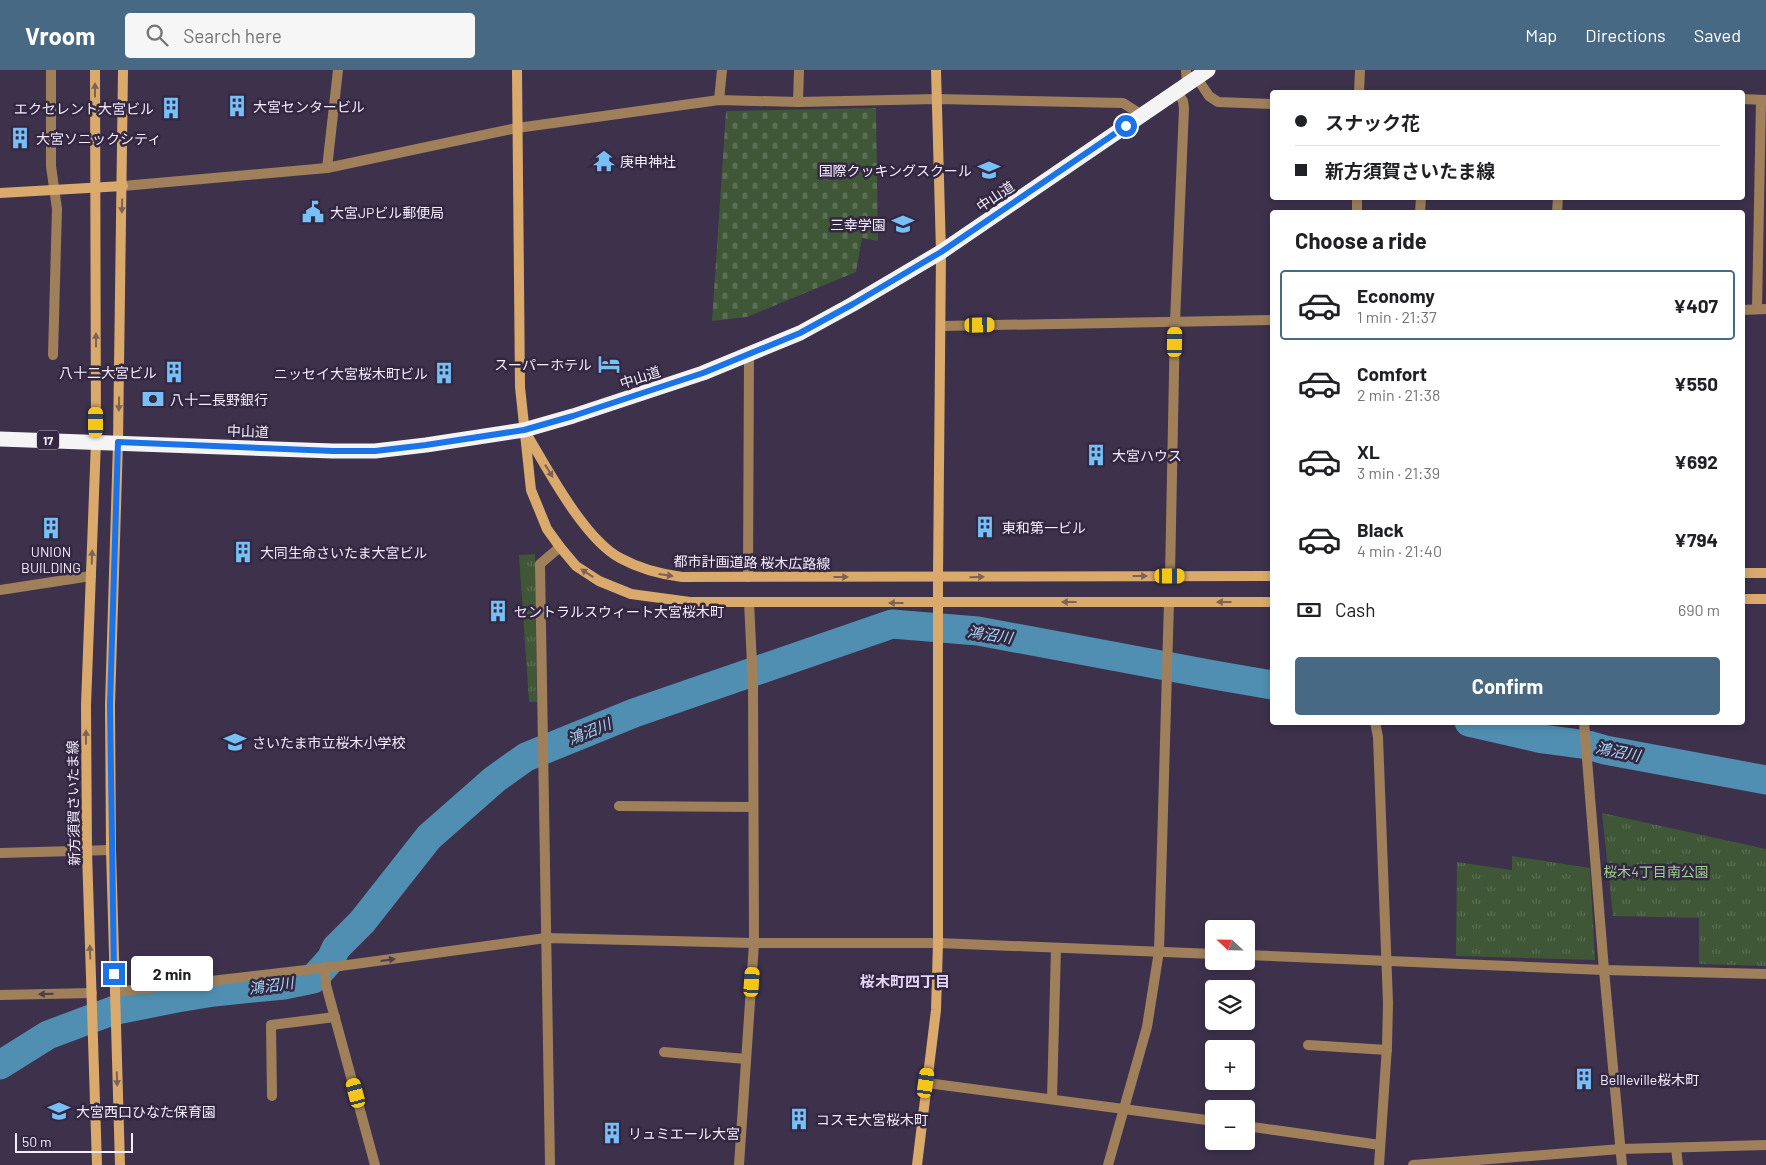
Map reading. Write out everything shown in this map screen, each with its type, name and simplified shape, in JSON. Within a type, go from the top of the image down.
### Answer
[{"type":"highway","name":"中山道","points":[[0,439],[375,451],[524,430],[573,416],[703,373],[800,333],[941,252],[1142,115],[1191,79]]},
{"type":"street","points":[[52,70],[51,166],[56,209],[53,355]]},
{"type":"street","name":"新方須賀さいたま線","points":[[95,70],[96,441],[86,705],[87,852],[98,1165]]},
{"type":"street","points":[[120,1165],[111,850],[111,640],[118,442],[123,186],[123,70]]},
{"type":"street","points":[[327,168],[338,70]]},
{"type":"street","points":[[517,70],[518,332],[520,387],[531,490],[547,529],[576,566],[599,581],[631,594],[690,602],[1270,602]]},
{"type":"street","points":[[720,100],[722,70]]},
{"type":"street","points":[[798,102],[799,70]]},
{"type":"street","points":[[917,1165],[936,1010],[938,943],[938,577],[942,326],[936,70]]},
{"type":"street","points":[[1359,90],[1360,70]]},
{"type":"street","points":[[1170,576],[1175,322],[1183,101],[1191,79],[1218,102],[1270,104]]},
{"type":"street","points":[[0,193],[123,186],[327,168],[517,128],[720,100],[798,102],[937,98],[1123,103],[1142,115]]},
{"type":"street","points":[[1745,99],[1764,100],[1761,309],[1745,310]]},
{"type":"street","points":[[942,326],[1270,320]]},
{"type":"street","points":[[748,577],[749,354]]},
{"type":"street","name":"都市計画道路 桜木広路線","points":[[524,430],[586,528],[601,545],[618,558],[653,573],[682,577],[1270,576]]},
{"type":"street","points":[[550,1165],[540,564],[560,547]]},
{"type":"street","points":[[1745,573],[1766,573]]},
{"type":"street","points":[[0,590],[91,576]]},
{"type":"street","points":[[1745,599],[1766,599]]},
{"type":"street","points":[[739,1165],[754,943],[752,663],[749,602]]},
{"type":"street","points":[[1108,1165],[1147,1027],[1159,951],[1169,602]]},
{"type":"street","points":[[1376,725],[1378,737],[1388,1003],[1387,1050],[1379,1165]]},
{"type":"street","points":[[1585,726],[1587,771],[1622,1165]]},
{"type":"street","points":[[619,806],[753,808]]},
{"type":"street","points":[[0,853],[111,850]]},
{"type":"street","points":[[115,995],[546,938],[754,943],[938,943],[1205,954]]},
{"type":"street","points":[[1052,1099],[1056,948]]},
{"type":"street","points":[[1255,955],[1604,970],[1766,974]]},
{"type":"street","points":[[324,968],[334,1017],[376,1165]]},
{"type":"street","points":[[0,995],[92,997]]},
{"type":"street","points":[[272,1096],[271,1024],[334,1017]]},
{"type":"street","points":[[1308,1045],[1387,1050]]},
{"type":"street","points":[[664,1052],[746,1059]]},
{"type":"street","points":[[926,1083],[1205,1120]]},
{"type":"street","points":[[1255,1127],[1380,1145]]},
{"type":"street","points":[[1412,1165],[1621,1149],[1766,1146]]},
{"type":"street","points":[[1676,1148],[1678,1165]]},
{"type":"green space","points":[[876,108],[878,241],[862,238],[856,272],[747,317],[712,321],[726,111]]},
{"type":"green space","points":[[535,554],[537,702],[529,702],[519,555]]},
{"type":"green space","name":"桜木4丁目南公園","points":[[1602,813],[1766,849],[1766,966],[1699,964],[1699,918],[1613,916]]},
{"type":"green space","name":"桜木4丁目南公園","points":[[1512,856],[1590,868],[1595,960],[1456,956],[1457,862],[1512,870]]},
{"type":"waterway","name":"鴻沼川","points":[[0,1065],[48,1035],[112,1011],[214,992],[284,985],[313,979],[331,959],[336,948],[362,922],[429,837],[495,779],[526,757],[634,713],[892,624],[978,631],[1270,685]]},
{"type":"waterway","name":"鴻沼川","points":[[1482,725],[1543,739],[1588,745],[1605,750],[1766,780]]},
{"type":"place","name":"大宮センタービル","points":[[237,106]]},
{"type":"place","name":"エクセレント大宮ビル","points":[[171,108]]},
{"type":"place","name":"大宮ソニックシティ","points":[[20,138]]},
{"type":"place","name":"庚申神社","points":[[604,161]]},
{"type":"place","name":"国際クッキングスクール","points":[[989,170]]},
{"type":"place","name":"大宮JPビル郵便局","points":[[313,212]]},
{"type":"place","name":"三幸学園","points":[[903,224]]},
{"type":"place","name":"スーパーホテル","points":[[609,364]]},
{"type":"place","name":"八十二大宮ビル","points":[[174,372]]},
{"type":"place","name":"ニッセイ大宮桜木町ビル","points":[[444,373]]},
{"type":"place","name":"八十二長野銀行","points":[[153,399]]},
{"type":"place","name":"大宮ハウス","points":[[1096,455]]},
{"type":"place","name":"東和第一ビル","points":[[985,527]]},
{"type":"place","name":"UNION BUILDING","points":[[51,528]]},
{"type":"place","name":"大同生命さいたま大宮ビル","points":[[243,552]]},
{"type":"place","name":"セントラルスウィート大宮桜木町","points":[[498,611]]},
{"type":"place","name":"さいたま市立桜木小学校","points":[[235,742]]},
{"type":"place","name":"Bellleville桜木町","points":[[1584,1079]]},
{"type":"place","name":"大宮西口ひなた保育園","points":[[59,1111]]},
{"type":"place","name":"コスモ大宮桜木町","points":[[799,1119]]},
{"type":"place","name":"リュミエール大宮","points":[[612,1133]]},
{"type":"district","name":"桜木町四丁目","points":[[905,981]]},
{"type":"route","points":[[114,974],[110,705],[118,442],[375,451],[472,439],[524,430],[573,416],[703,373],[800,333],[941,252],[1126,126]]}]
